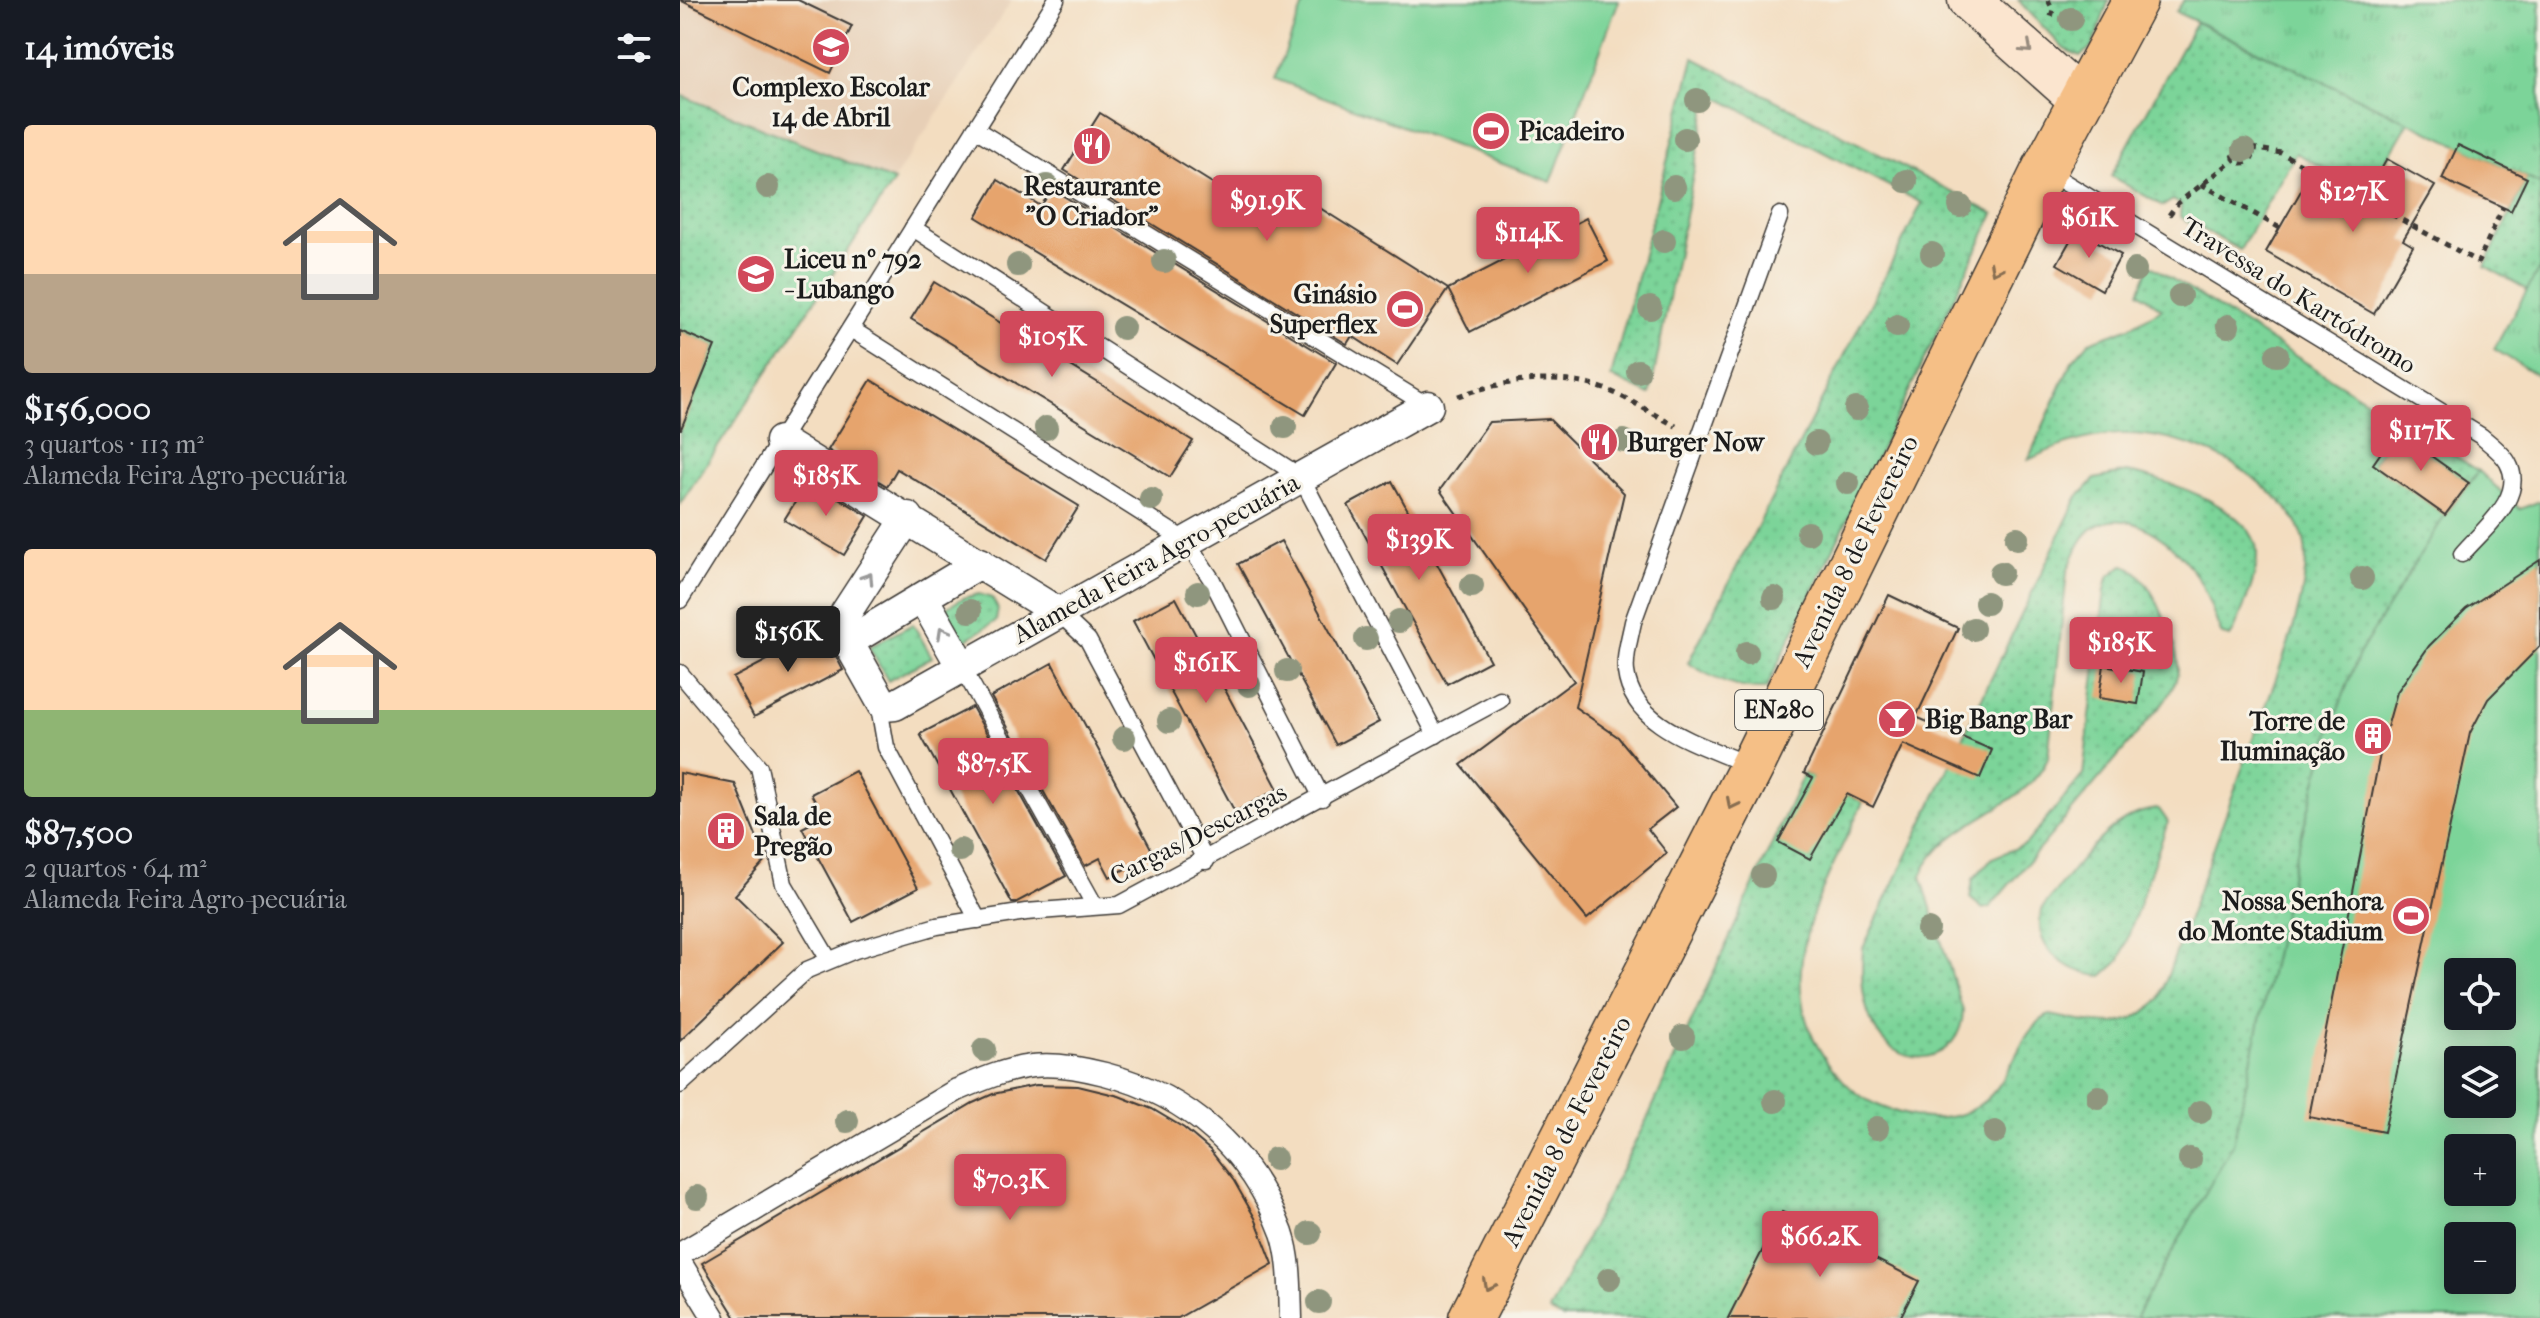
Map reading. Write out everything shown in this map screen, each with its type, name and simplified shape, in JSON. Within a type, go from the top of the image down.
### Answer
[{"type":"main road","points":[[1969,0],[2081,100]]},
{"type":"main road","name":"Avenida 8 de Fevereiro","points":[[1471,1318],[1752,766],[2044,170],[2135,0]]},
{"type":"street","name":"Alameda Feira Agro-pecuária","points":[[881,703],[895,705],[1428,406]]},
{"type":"street","points":[[780,441],[908,517],[1059,613]]},
{"type":"street","points":[[881,703],[848,642],[845,614],[908,517]]},
{"type":"street","points":[[848,642],[980,563]]},
{"type":"street","points":[[923,598],[962,667]]},
{"type":"street","points":[[680,1254],[957,1090],[992,1075],[1034,1065],[1080,1068],[1130,1081],[1186,1106],[1229,1142],[1260,1183],[1283,1236],[1291,1318]]},
{"type":"street","points":[[680,1262],[714,1318]]},
{"type":"lane","points":[[680,600],[1056,0]]},
{"type":"lane","points":[[975,129],[1428,406]]},
{"type":"lane","name":"Travessa do Kartódromo","points":[[2044,170],[2481,436],[2508,462],[2515,482],[2511,497],[2462,554]]},
{"type":"lane","points":[[1752,766],[1661,725],[1637,706],[1625,671],[1633,622],[1780,215]]},
{"type":"lane","points":[[913,228],[1301,477],[1436,735]]},
{"type":"lane","name":"Cargas/Descargas","points":[[851,329],[1186,541],[1212,580],[1322,798]]},
{"type":"lane","points":[[1059,613],[1088,640],[1206,861]]},
{"type":"lane","name":"Cargas/Descargas","points":[[962,667],[1095,906]]},
{"type":"lane","points":[[680,673],[759,767],[784,884],[829,960]]},
{"type":"lane","name":"Cargas/Descargas","points":[[680,1085],[807,970],[829,960],[937,926],[1119,905],[1206,861],[1500,700]]},
{"type":"lane","points":[[881,703],[886,747],[978,920]]},
{"type":"path","points":[[2235,159],[2233,150],[2237,144],[2247,143],[2252,148],[2281,153],[2478,262],[2503,207]]},
{"type":"path","points":[[2235,159],[2247,162],[2252,157],[2252,148]]},
{"type":"path","points":[[2154,235],[2178,203],[2235,159]]},
{"type":"path","points":[[2201,184],[2280,228]]},
{"type":"path","points":[[1428,406],[1486,386],[1551,380],[1608,390],[1698,438]]},
{"type":"shaded area","points":[[680,0],[1012,0],[680,504]]},
{"type":"green space","name":"Picadeiro","points":[[1305,0],[1619,0],[1551,182],[1275,79]]},
{"type":"green space","points":[[2018,0],[2109,0],[2092,47],[2080,56],[2064,49]]},
{"type":"green space","points":[[2184,0],[2540,0],[2540,184],[2176,12]]},
{"type":"green space","points":[[2196,22],[2409,122],[2368,192],[2296,153],[2240,250],[2180,217],[2181,205],[2173,200],[2163,206],[2111,176]]},
{"type":"green space","points":[[1694,58],[1994,214],[1766,689],[1744,688],[1725,682],[1688,663],[1922,203],[1709,93],[1650,395],[1611,377]]},
{"type":"green space","name":"Liceu nº 792 - Lubango","points":[[680,95],[894,181],[680,504],[680,420],[684,421],[715,346],[680,331]]},
{"type":"green space","points":[[2527,178],[2540,184],[2540,267],[2528,290],[2485,266]]},
{"type":"green space","points":[[2150,265],[2479,471],[2469,483],[2396,431],[2373,463],[2445,515],[2341,1318],[1563,1318],[1549,1311],[1649,1115],[1804,773],[1863,802],[1818,899],[1807,932],[1801,965],[1802,998],[1810,1031],[1833,1070],[1862,1096],[1875,1104],[1909,1115],[1946,1118],[1957,1115],[1984,1101],[1996,1089],[2027,1036],[2049,1015],[2107,1024],[2133,1018],[2159,1000],[2277,677],[2296,617],[2306,562],[2304,540],[2291,514],[2254,478],[2214,454],[2165,438],[2120,434],[2075,441],[2028,460],[2072,361],[2089,342],[2128,328],[2162,309],[2139,292]]},
{"type":"green space","points":[[2540,267],[2540,377],[2494,349]]},
{"type":"green space","name":"Nossa Senhora do Monte Stadium","points":[[2479,471],[2520,509],[2540,501],[2540,1318],[2135,1318],[2233,1144],[2295,859],[2330,731],[2359,654],[2445,515]]},
{"type":"green space","points":[[2126,472],[2183,488],[2205,498],[2242,523],[2253,538],[2257,554],[2255,574],[2245,603],[2230,637],[2222,635],[2198,578],[2168,543],[2126,521],[2111,521],[2096,526],[2086,535],[2067,572],[2048,758],[2037,776],[2022,791],[1948,841],[1932,856],[1921,876],[1963,1011],[1960,1029],[1942,1051],[1915,1057],[1901,1053],[1888,1045],[1877,1032],[1868,1012],[1862,981],[1863,948],[2077,498],[2095,479]]},
{"type":"green space","points":[[2123,565],[2142,578],[2160,607],[2178,665],[2174,684],[2165,701],[1990,907],[1983,909],[1970,898],[1973,879],[1992,858],[2026,844],[2083,775],[2105,590],[2108,577]]},
{"type":"green space","points":[[979,594],[992,598],[998,609],[996,621],[964,641],[946,608],[963,598]]},
{"type":"green space","points":[[913,624],[932,657],[888,681],[869,647]]},
{"type":"green space","points":[[2159,809],[2168,822],[2120,960],[2102,976],[2076,970],[2046,946],[2040,921],[2043,907],[2108,832],[2141,812]]},
{"type":"building","points":[[680,0],[798,0],[852,26],[830,73]]},
{"type":"building","points":[[1100,113],[1273,221],[1293,191],[1448,289],[1397,365],[1352,336],[1347,344],[1064,170]]},
{"type":"building","points":[[2458,145],[2527,178],[2511,211],[2442,179]]},
{"type":"building","points":[[2387,159],[2435,186],[2403,240],[2413,246],[2374,314],[2266,252],[2310,175],[2361,204]]},
{"type":"building","points":[[998,180],[1041,206],[1052,189],[1336,363],[1305,415],[976,217]]},
{"type":"building","points":[[1586,218],[1608,261],[1470,332],[1448,289]]},
{"type":"building","points":[[2076,230],[2121,255],[2102,290],[2057,264]]},
{"type":"building","points":[[934,282],[1193,441],[1170,477],[911,319]]},
{"type":"building","points":[[680,331],[715,346],[681,429],[680,429]]},
{"type":"building","points":[[871,380],[1079,506],[1046,559],[897,469],[887,486],[828,450]]},
{"type":"building","points":[[1549,419],[1624,493],[1575,707],[1618,737],[1676,807],[1648,829],[1667,853],[1587,919],[1461,765],[1574,681],[1440,490],[1489,422]]},
{"type":"building","points":[[2396,431],[2469,483],[2445,515],[2373,464]]},
{"type":"building","points":[[809,480],[868,516],[844,555],[784,520]]},
{"type":"building","points":[[1392,481],[1490,661],[1447,684],[1348,505]]},
{"type":"building","points":[[1281,541],[1379,722],[1336,745],[1238,564]]},
{"type":"building","points":[[2540,560],[2540,646],[2488,699],[2470,733],[2384,1132],[2309,1117],[2381,749],[2397,692],[2429,646],[2466,609]]},
{"type":"building","points":[[1889,595],[1958,628],[1916,717],[1992,750],[1980,778],[1903,744],[1873,807],[1847,794],[1810,859],[1778,842],[1813,778],[1804,773]]},
{"type":"building","points":[[1176,598],[1278,789],[1235,812],[1133,621]]},
{"type":"building","points":[[823,631],[843,670],[754,717],[733,678]]},
{"type":"building","points":[[1052,663],[1154,854],[1110,877],[1100,858],[1085,866],[991,697]]},
{"type":"building","points":[[2104,665],[2143,672],[2138,704],[2099,698]]},
{"type":"building","points":[[972,707],[1066,876],[1015,903],[1012,903],[920,734]]},
{"type":"building","points":[[855,771],[918,888],[853,922],[802,828],[824,817],[811,794]]},
{"type":"building","points":[[680,773],[735,784],[766,860],[735,895],[783,942],[680,1041]]},
{"type":"building","points":[[1036,1085],[1078,1086],[1119,1096],[1152,1109],[1184,1128],[1210,1150],[1234,1181],[1255,1218],[1273,1264],[1178,1318],[736,1318],[702,1263],[973,1103],[993,1094]]},
{"type":"building","points":[[1782,1212],[1919,1281],[1900,1318],[1728,1318]]},
{"type":"place","name":"Complexo Escolar 14 de Abril","points":[[831,47]]},
{"type":"place","name":"Picadeiro","points":[[1491,131]]},
{"type":"place","name":"Restaurante \"O Criador\"","points":[[1092,146]]},
{"type":"place","name":"Liceu nº 792 - Lubango","points":[[756,274]]},
{"type":"place","name":"Ginásio Superflex","points":[[1405,309]]},
{"type":"place","name":"Burger Now","points":[[1599,442]]},
{"type":"place","name":"Big Bang Bar","points":[[1897,719]]},
{"type":"place","name":"Torre de Iluminação","points":[[2373,736]]},
{"type":"place","name":"Sala de Pregão","points":[[726,831]]},
{"type":"place","name":"Nossa Senhora do Monte Stadium","points":[[2411,916]]}]
